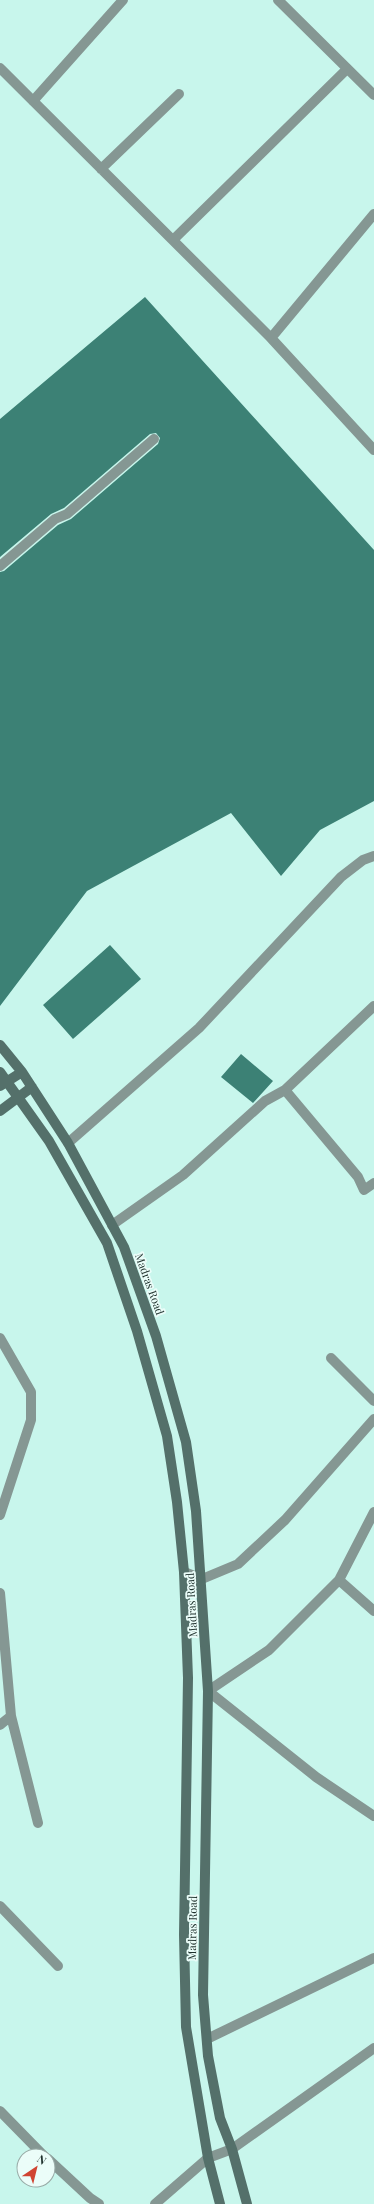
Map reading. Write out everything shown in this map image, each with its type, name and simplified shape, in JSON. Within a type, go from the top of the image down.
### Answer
[{"type":"main road","name":"Madras Road","points":[[0,1045],[22,1072],[68,1142],[124,1247],[156,1336],[186,1442],[196,1511],[202,1579],[208,1691],[203,1995],[207,2039],[220,2118],[232,2149],[247,2204]]},
{"type":"main road","points":[[0,1072],[4,1084],[19,1097],[50,1141],[107,1243],[137,1331],[167,1436],[177,1502],[184,1572],[188,1678],[184,1935],[186,2027],[208,2158],[220,2204]]},
{"type":"main road","points":[[4,1084],[22,1072]]},
{"type":"main road","points":[[0,1111],[32,1087]]},
{"type":"street","points":[[33,101],[124,0]]},
{"type":"street","points":[[278,0],[346,69],[374,95]]},
{"type":"street","points":[[0,68],[271,338],[374,450]]},
{"type":"street","points":[[173,240],[346,69]]},
{"type":"street","points":[[101,169],[179,94]]},
{"type":"street","points":[[271,338],[374,214]]},
{"type":"street","points":[[0,566],[55,519],[67,514],[154,439]]},
{"type":"street","points":[[68,1142],[198,1028],[341,877],[363,860],[374,856]]},
{"type":"street","points":[[112,1225],[183,1175],[265,1101],[285,1090],[374,1006]]},
{"type":"street","points":[[285,1090],[358,1177],[364,1190],[374,1183]]},
{"type":"street","points":[[0,1338],[31,1392],[31,1420],[0,1515]]},
{"type":"street","points":[[331,1358],[374,1401]]},
{"type":"street","points":[[184,1572],[202,1579],[238,1564],[284,1520],[372,1424]]},
{"type":"street","points":[[374,1512],[339,1580],[269,1650],[208,1691],[316,1777],[374,1816]]},
{"type":"street","points":[[339,1580],[374,1611]]},
{"type":"street","points":[[0,1593],[11,1716],[38,1823]]},
{"type":"street","points":[[0,1724],[11,1716]]},
{"type":"street","points":[[0,1906],[58,1966]]},
{"type":"street","points":[[207,2039],[374,1958]]},
{"type":"street","points":[[155,2204],[208,2158],[232,2149],[374,2048]]},
{"type":"street","points":[[0,2111],[36,2148]]},
{"type":"street","points":[[56,2166],[90,2198],[99,2204]]},
{"type":"building","points":[[145,297],[374,550],[374,801],[320,830],[281,876],[231,813],[87,891],[0,1006],[0,572],[4,571],[58,525],[71,519],[158,444],[160,438],[156,433],[150,434],[64,508],[51,514],[0,557],[0,419]]},
{"type":"building","points":[[110,945],[141,979],[73,1039],[43,1005]]},
{"type":"building","points":[[241,1054],[273,1081],[253,1103],[221,1077]]}]
